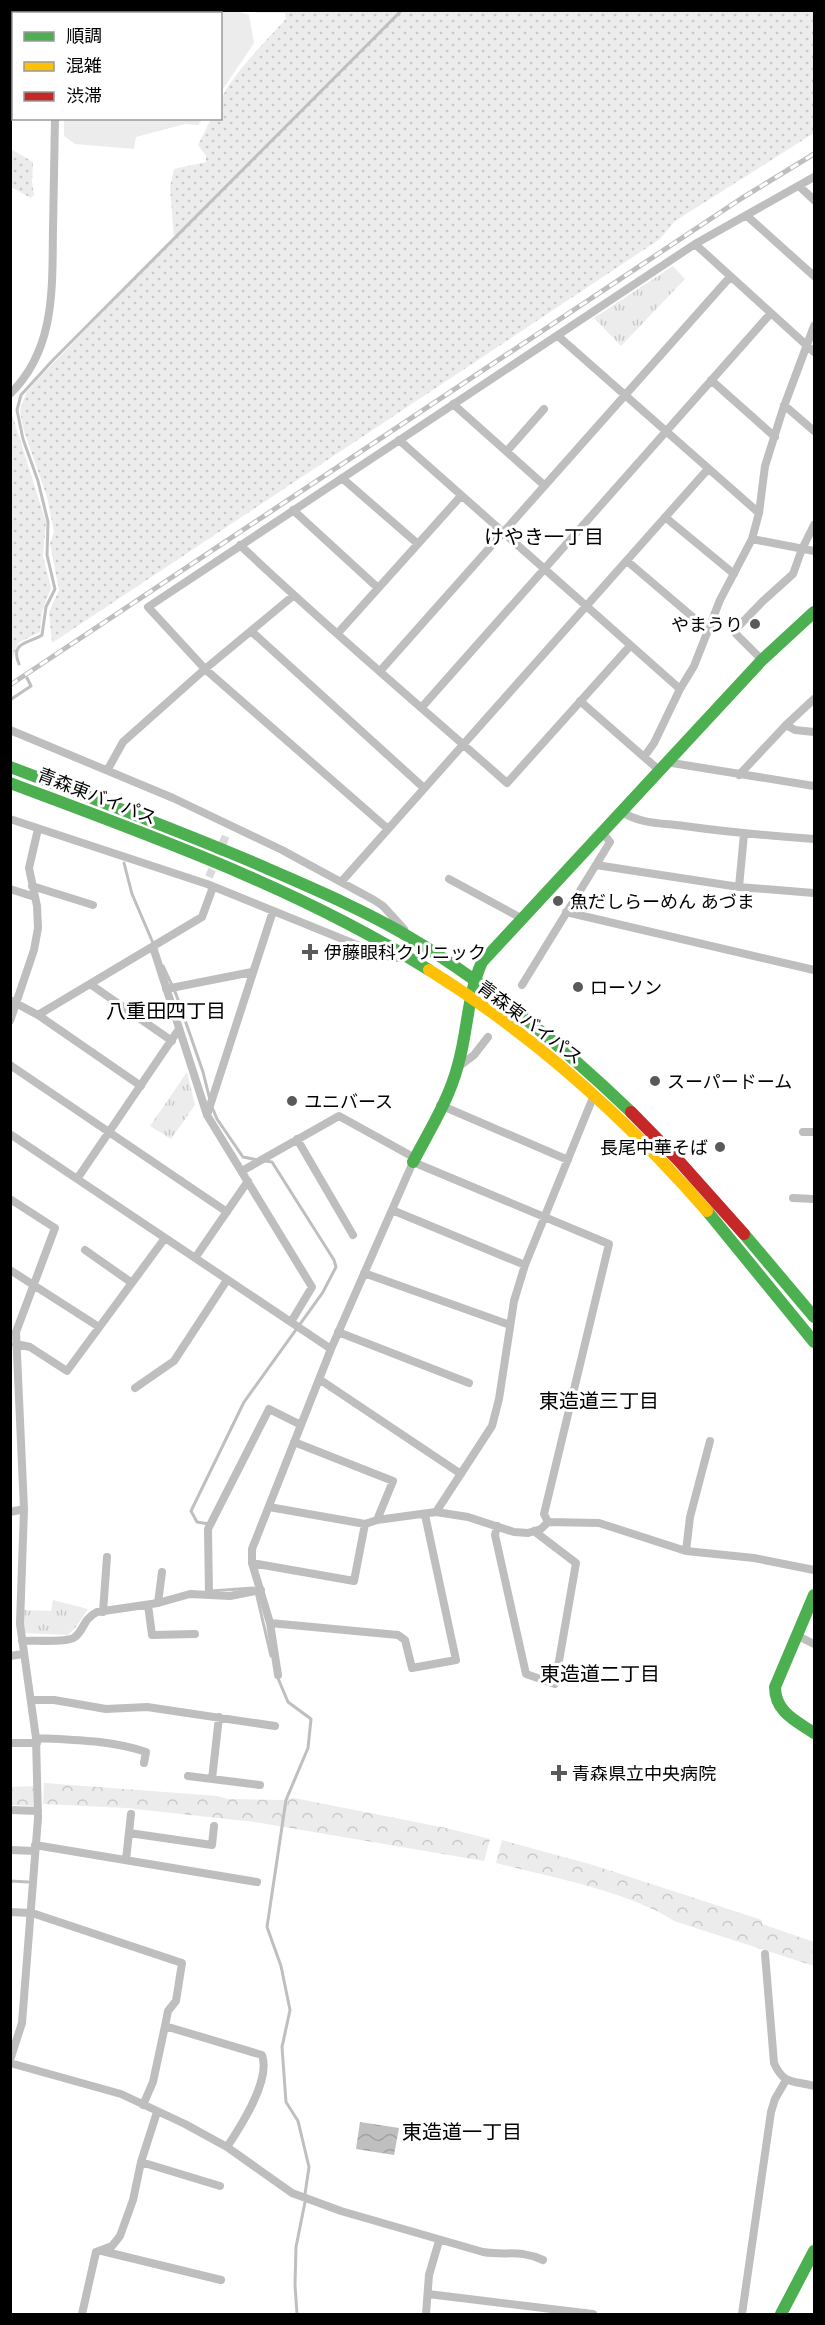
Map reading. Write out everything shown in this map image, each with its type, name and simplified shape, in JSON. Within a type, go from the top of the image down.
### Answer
[{"type":"main road","points":[[414,1160],[458,1067],[473,977],[482,962],[762,660],[814,612]]},
{"type":"main road","name":"青森東バイパス","points":[[10,767],[226,850],[323,892],[412,939],[473,977],[542,1029],[646,1124],[697,1178],[814,1317]]},
{"type":"main road","name":"青森東バイパス","points":[[10,783],[220,864],[317,908],[410,958],[469,997],[564,1068],[638,1136],[694,1196],[814,1342]]},
{"type":"main road","points":[[814,1595],[775,1687],[774,1695],[782,1711],[814,1733]]},
{"type":"main road","points":[[781,2314],[814,2251]]},
{"type":"street","points":[[10,394],[26,376],[36,359],[51,312],[55,120]]},
{"type":"street","points":[[388,830],[206,669],[148,607],[695,244],[814,177]]},
{"type":"street","points":[[799,186],[814,200]]},
{"type":"street","points":[[747,216],[814,276]]},
{"type":"street","points":[[695,244],[814,352]]},
{"type":"street","points":[[381,670],[730,277]]},
{"type":"street","points":[[422,707],[771,313]]},
{"type":"street","points":[[644,757],[654,743],[680,689],[694,666],[720,600],[752,539],[759,513],[765,466],[784,405],[814,326]]},
{"type":"street","points":[[558,336],[759,513]]},
{"type":"street","points":[[711,380],[775,437]]},
{"type":"street","points":[[453,404],[544,485]]},
{"type":"street","points":[[784,405],[814,431]]},
{"type":"street","points":[[507,451],[544,409]]},
{"type":"street","points":[[399,440],[680,689]]},
{"type":"street","points":[[342,881],[465,745],[708,468]]},
{"type":"street","points":[[342,478],[417,544]]},
{"type":"street","points":[[338,633],[460,496]]},
{"type":"street","points":[[293,510],[378,588]]},
{"type":"street","points":[[665,517],[734,574]]},
{"type":"street","points":[[762,660],[736,634],[735,630],[793,574],[814,525]]},
{"type":"street","points":[[752,539],[814,551]]},
{"type":"street","points":[[240,545],[293,596],[381,670],[507,783],[630,646]]},
{"type":"street","points":[[627,561],[708,630]]},
{"type":"street","points":[[108,769],[123,742],[293,596]]},
{"type":"street","points":[[251,631],[424,788]]},
{"type":"street","points":[[739,775],[814,699]]},
{"type":"street","points":[[580,701],[644,757],[663,766],[814,786]]},
{"type":"street","points":[[786,725],[795,730],[814,732]]},
{"type":"street","points":[[10,730],[108,769],[229,830],[282,849],[384,906],[412,939]]},
{"type":"street","points":[[621,811],[628,817],[645,820],[744,834],[814,840]]},
{"type":"street","points":[[10,819],[210,882],[273,911],[310,924],[377,953],[394,958],[410,958]]},
{"type":"street","points":[[10,1021],[13,1002],[34,950],[38,928],[29,868],[38,829]]},
{"type":"street","points":[[522,985],[610,842],[602,832]]},
{"type":"street","points":[[739,887],[744,834]]},
{"type":"street","points":[[596,865],[739,887],[814,893]]},
{"type":"street","points":[[449,879],[521,918]]},
{"type":"street","points":[[38,1015],[202,916],[210,882]]},
{"type":"street","points":[[32,886],[93,905]]},
{"type":"street","points":[[10,889],[35,897]]},
{"type":"street","points":[[207,1114],[273,911]]},
{"type":"street","points":[[566,912],[814,970]]},
{"type":"street","points":[[153,947],[207,1114],[312,1287],[291,1322]]},
{"type":"street","points":[[166,989],[252,972]]},
{"type":"street","points":[[90,984],[172,1041]]},
{"type":"street","points":[[13,1002],[38,1015],[141,1086]]},
{"type":"street","points":[[77,1179],[179,1029]]},
{"type":"street","points":[[458,1067],[474,1055],[488,1037]]},
{"type":"street","points":[[10,1065],[227,1212]]},
{"type":"street","points":[[436,1512],[492,1426],[499,1399],[513,1301],[525,1265],[594,1095]]},
{"type":"street","points":[[440,1106],[568,1160]]},
{"type":"street","points":[[242,1171],[339,1116],[414,1160],[609,1244],[544,1514],[548,1522]]},
{"type":"street","points":[[803,1132],[814,1132]]},
{"type":"street","points":[[10,1134],[331,1349]]},
{"type":"street","points":[[297,1138],[352,1235]]},
{"type":"street","points":[[278,1675],[270,1623],[252,1563],[252,1549],[338,1332],[414,1160]]},
{"type":"street","points":[[195,1258],[248,1181]]},
{"type":"street","points":[[793,1198],[814,1198]]},
{"type":"street","points":[[10,1199],[55,1228],[13,1328],[16,1344],[14,1391],[24,1509],[19,1583],[22,1641],[36,1741],[38,1811],[22,2023],[11,2058],[70,2081],[122,2094],[185,2124],[227,2147],[292,2193],[341,2211],[439,2241],[483,2252],[526,2253],[543,2260]]},
{"type":"street","points":[[392,1210],[525,1265]]},
{"type":"street","points":[[16,1344],[30,1347],[67,1371],[165,1238]]},
{"type":"street","points":[[85,1250],[132,1283]]},
{"type":"street","points":[[10,1270],[99,1327]]},
{"type":"street","points":[[364,1273],[510,1325]]},
{"type":"street","points":[[135,1388],[174,1360],[227,1280]]},
{"type":"street","points":[[338,1332],[469,1383]]},
{"type":"street","points":[[319,1379],[461,1474]]},
{"type":"street","points":[[209,1594],[208,1529],[269,1409],[301,1425]]},
{"type":"street","points":[[686,1551],[690,1517],[710,1441]]},
{"type":"street","points":[[294,1442],[393,1481],[377,1520]]},
{"type":"street","points":[[269,1507],[365,1524],[377,1520],[436,1512],[468,1517],[513,1532],[534,1531],[541,1529],[548,1522],[599,1523],[686,1551],[754,1558],[814,1570]]},
{"type":"street","points":[[10,1512],[24,1509]]},
{"type":"street","points":[[270,1623],[398,1635],[405,1640],[412,1668],[456,1660],[425,1515]]},
{"type":"street","points":[[252,1563],[354,1581],[365,1524]]},
{"type":"street","points":[[497,1526],[495,1534],[526,1674],[555,1684],[576,1563],[534,1531]]},
{"type":"street","points":[[103,1612],[107,1557]]},
{"type":"street","points":[[158,1603],[162,1572]]},
{"type":"street","points":[[22,1641],[67,1640],[75,1637],[88,1617],[103,1612],[158,1603],[190,1594],[230,1596],[261,1590]]},
{"type":"street","points":[[148,1605],[152,1635],[195,1634]]},
{"type":"street","points":[[798,1636],[814,1644]]},
{"type":"street","points":[[10,1656],[23,1654]]},
{"type":"street","points":[[32,1700],[54,1700],[106,1709],[147,1707],[275,1726]]},
{"type":"street","points":[[212,1779],[219,1717]]},
{"type":"street","points":[[10,1743],[97,1741],[129,1746],[146,1752],[144,1763]]},
{"type":"street","points":[[188,1776],[260,1785]]},
{"type":"street","points":[[10,1810],[38,1811]]},
{"type":"street","points":[[126,1860],[131,1814]]},
{"type":"street","points":[[129,1833],[212,1845],[214,1826]]},
{"type":"street","points":[[10,1850],[35,1848],[126,1860],[257,1882]]},
{"type":"street","points":[[10,1912],[32,1913],[182,1962],[176,2001],[168,2011],[153,2082],[144,2105]]},
{"type":"street","points":[[765,1954],[774,2063],[779,2075],[786,2080],[814,2086]]},
{"type":"street","points":[[165,2025],[262,2055],[265,2063],[251,2110],[227,2147]]},
{"type":"street","points":[[742,2314],[771,2112],[775,2099],[786,2080]]},
{"type":"street","points":[[82,2314],[96,2252],[112,2246],[120,2236],[133,2200],[141,2162],[157,2112]]},
{"type":"street","points":[[141,2162],[220,2186]]},
{"type":"street","points":[[426,2314],[429,2275],[439,2241]]},
{"type":"street","points":[[101,2251],[221,2280]]},
{"type":"street","points":[[428,2294],[593,2314]]},
{"type":"green space","points":[[238,11],[249,15],[254,43],[222,91],[222,12],[65,12]]},
{"type":"green space","points":[[254,11],[814,11],[814,133],[675,221],[660,239],[52,643],[49,612],[59,590],[50,544],[54,532],[47,497],[23,428],[20,410],[26,393],[37,380],[174,239],[170,187],[174,169],[206,162],[206,156],[198,145],[210,120],[222,120],[222,98],[226,90],[250,58],[286,19],[285,13],[257,13]]},
{"type":"green space","points":[[64,120],[202,120],[198,125],[185,124],[136,137],[134,149],[75,144],[64,136]]},
{"type":"green space","points":[[11,149],[33,162],[34,195],[31,198],[11,187]]},
{"type":"green space","points":[[673,266],[685,279],[621,346],[594,318]]},
{"type":"green space","points":[[10,408],[46,522],[43,556],[51,588],[42,612],[40,632],[18,643],[11,664]]},
{"type":"green space","points":[[187,1072],[195,1105],[171,1139],[150,1126]]},
{"type":"green space","points":[[53,1600],[88,1609],[68,1635],[24,1633],[24,1610],[51,1611]]},
{"type":"green space","points":[[44,1783],[218,1796],[227,1799],[282,1800],[294,1798],[490,1839],[484,1861],[255,1822],[126,1808],[43,1804]]},
{"type":"green space","points":[[34,1786],[33,1806],[11,1805],[10,1787]]},
{"type":"green space","points":[[502,1840],[593,1865],[762,1920],[762,1924],[814,1942],[814,1966],[674,1921],[655,1910],[611,1893],[496,1863]]},
{"type":"water","points":[[360,2122],[399,2128],[394,2155],[356,2149]]},
{"type":"waterway","points":[[19,664],[17,656],[19,647],[42,635],[46,607],[55,589],[47,555],[48,522],[38,481],[23,439],[17,410],[21,395],[53,360],[402,10]]},
{"type":"waterway","points":[[10,700],[31,686],[27,678]]},
{"type":"waterway","points":[[124,863],[132,894],[153,943]]},
{"type":"waterway","points":[[163,966],[176,994],[203,1072],[210,1100]]},
{"type":"waterway","points":[[212,1107],[217,1119],[243,1157],[258,1160]]},
{"type":"waterway","points":[[209,1524],[197,1522],[191,1511],[244,1402],[323,1292],[336,1267],[334,1260],[272,1162],[265,1161]]},
{"type":"waterway","points":[[211,1591],[253,1588]]},
{"type":"waterway","points":[[256,1592],[271,1656]]},
{"type":"waterway","points":[[277,1676],[288,1702],[311,1719],[308,1748],[286,1800],[267,1927],[281,1966],[290,2010],[282,2047],[286,2102],[298,2121],[309,2167],[305,2194]]},
{"type":"waterway","points":[[10,1881],[28,1882]]},
{"type":"waterway","points":[[297,2314],[296,2247],[305,2202]]},
{"type":"tunnel","points":[[209,877],[227,833]]},
{"type":"railway","points":[[10,685],[742,198],[814,154]]},
{"type":"traffic: fast","points":[[413,1162],[438,1115],[454,1078],[473,987],[482,962],[762,660],[814,612]]},
{"type":"traffic: fast","points":[[10,767],[232,854],[332,897],[399,931],[461,970],[520,1014],[631,1112]]},
{"type":"traffic: fast","points":[[10,783],[171,844],[277,889],[329,914],[429,970]]},
{"type":"traffic: fast","points":[[707,1211],[814,1342]]},
{"type":"traffic: fast","points":[[744,1234],[814,1317]]},
{"type":"traffic: fast","points":[[814,1595],[775,1687],[779,1703],[788,1715],[814,1733]]},
{"type":"traffic: fast","points":[[781,2314],[814,2251]]},
{"type":"traffic: slow","points":[[429,970],[506,1022],[577,1080],[644,1143],[707,1211]]},
{"type":"traffic: jam","points":[[631,1112],[678,1160],[744,1234]]},
{"type":"place","name":"やまうり","points":[[755,624]]},
{"type":"place","name":"魚だしらーめん あづま","points":[[558,901]]},
{"type":"place","name":"伊藤眼科クリニック","points":[[310,952]]},
{"type":"place","name":"ローソン","points":[[578,987]]},
{"type":"place","name":"スーパードーム","points":[[655,1081]]},
{"type":"place","name":"ユニバース","points":[[292,1101]]},
{"type":"place","name":"長尾中華そば","points":[[720,1147]]},
{"type":"place","name":"青森県立中央病院","points":[[559,1773]]},
{"type":"district","name":"けやき一丁目","points":[[544,537]]},
{"type":"district","name":"八重田四丁目","points":[[166,1011]]},
{"type":"district","name":"東造道三丁目","points":[[599,1401]]},
{"type":"district","name":"東造道二丁目","points":[[600,1674]]},
{"type":"district","name":"東造道一丁目","points":[[462,2132]]}]
